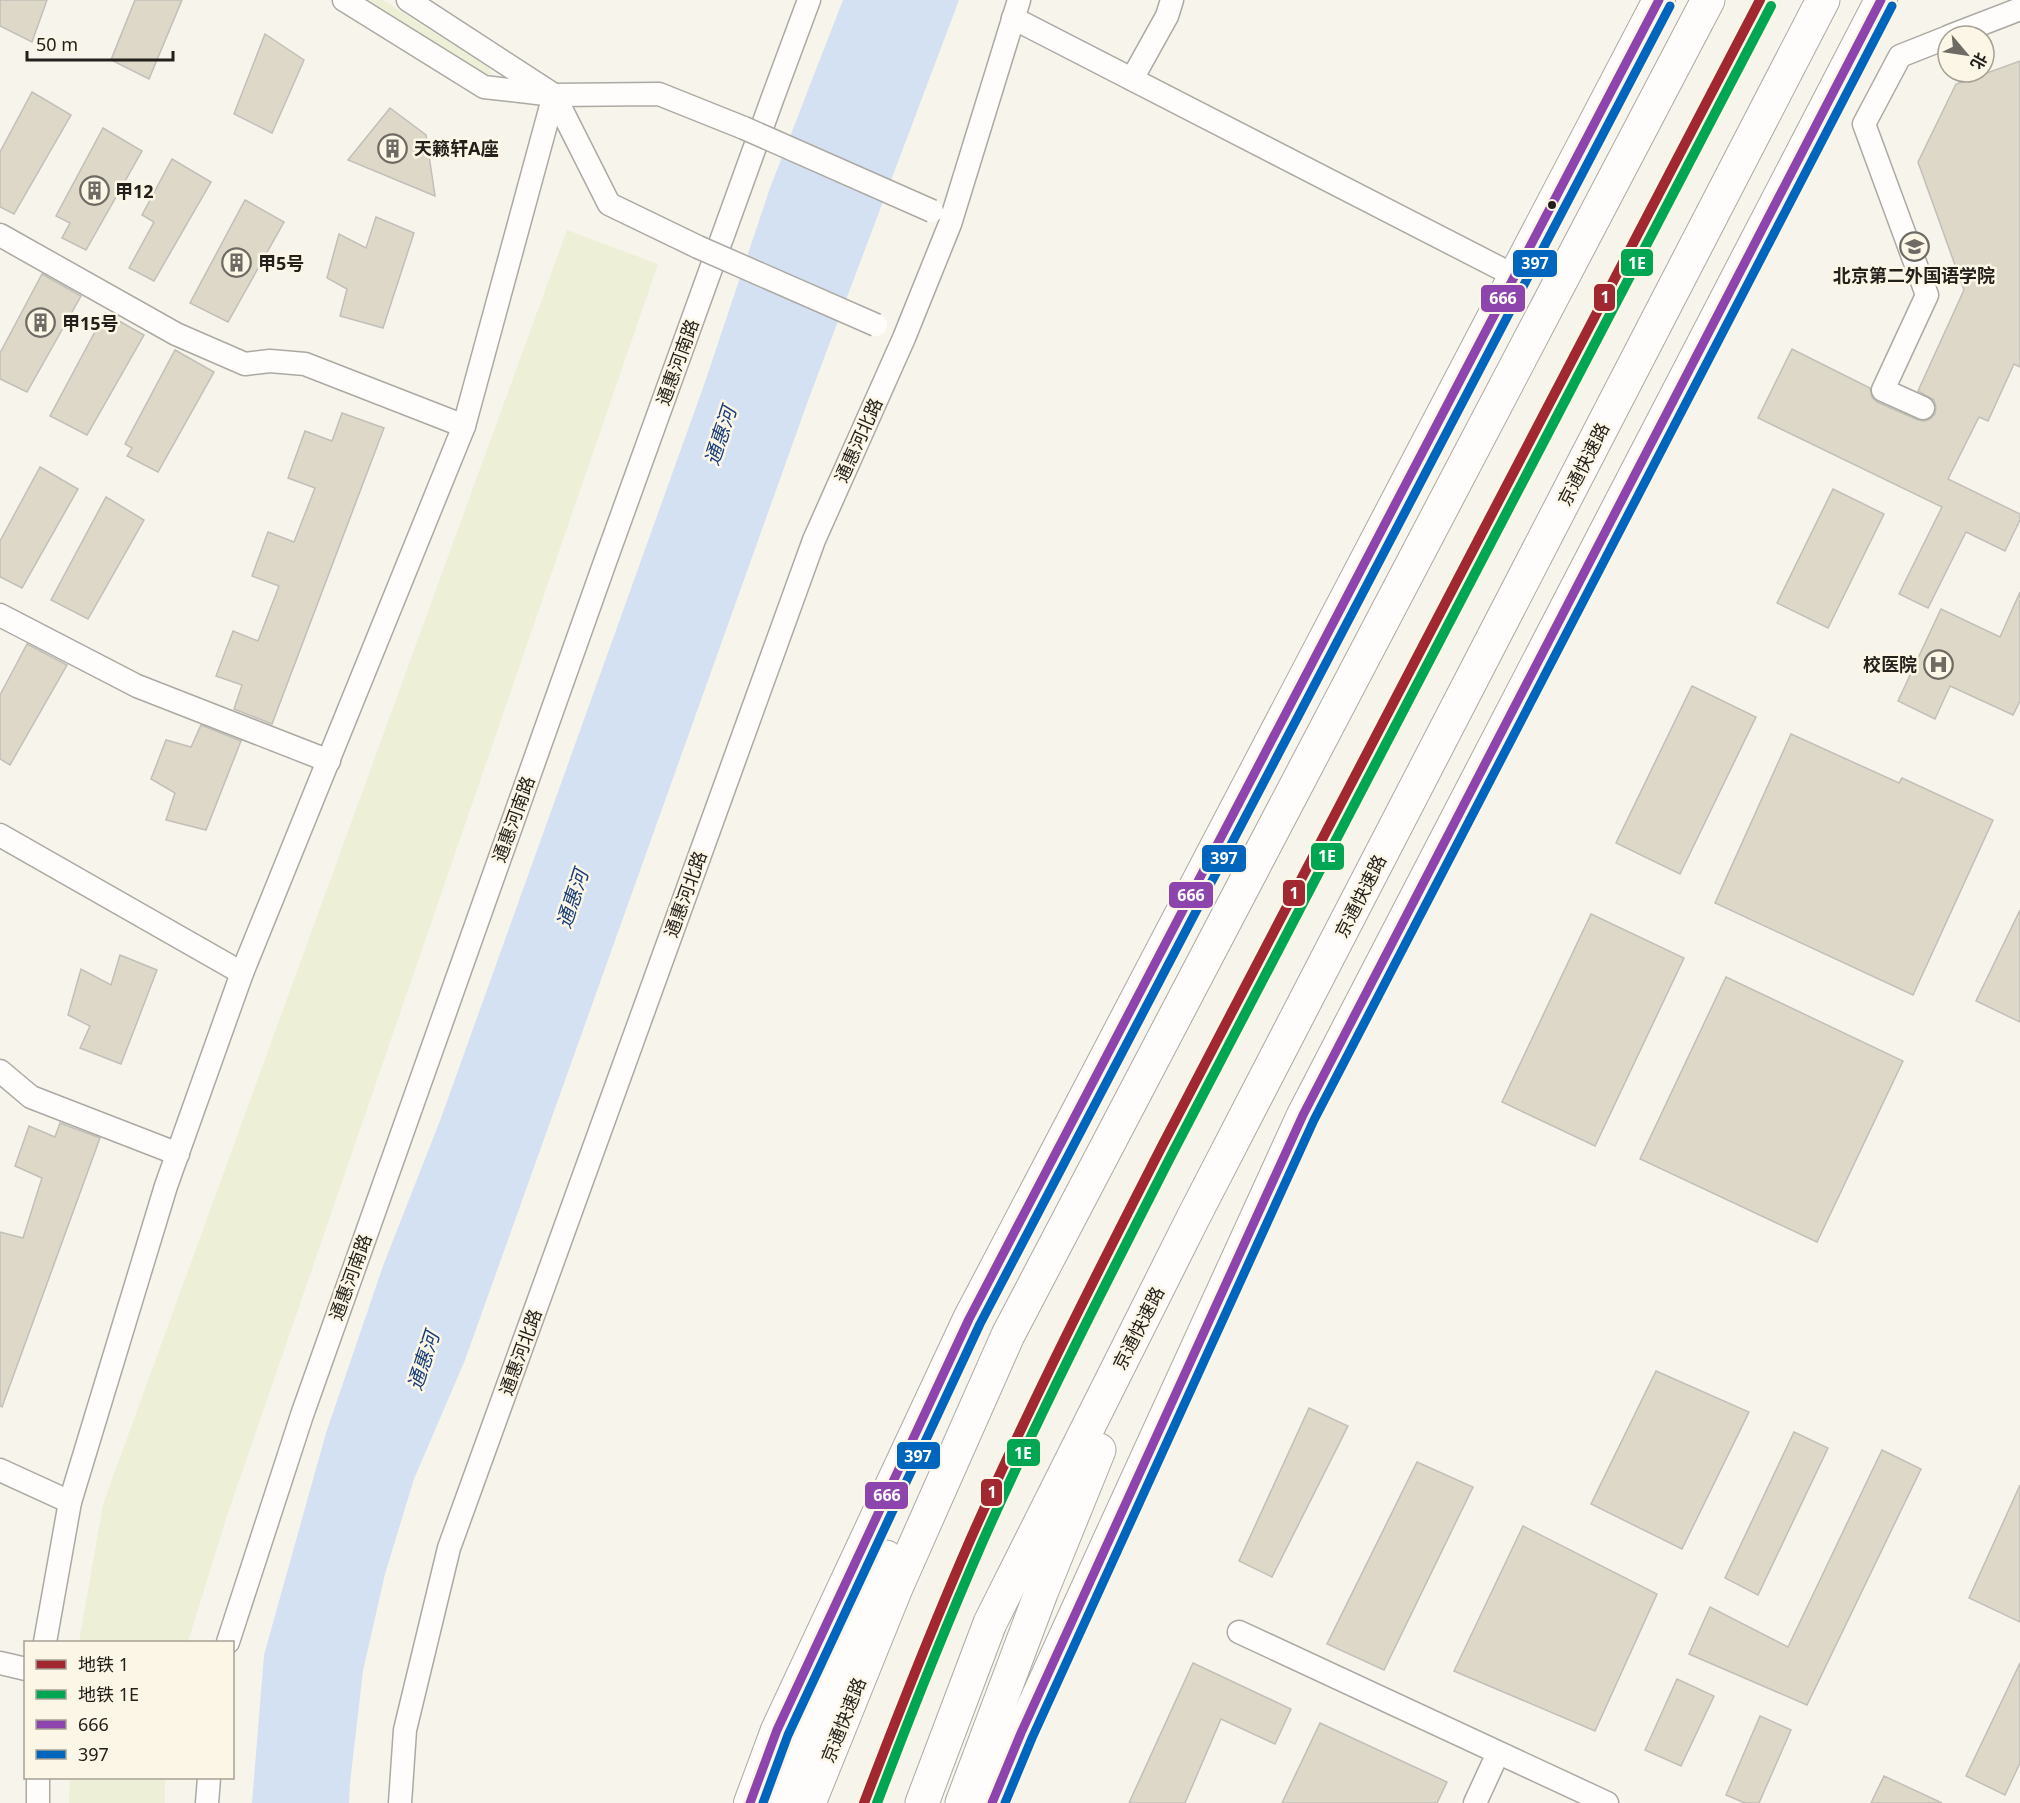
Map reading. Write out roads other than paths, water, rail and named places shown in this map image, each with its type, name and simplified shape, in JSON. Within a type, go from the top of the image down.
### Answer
[{"type":"highway","name":"京通快速路","points":[[809,1803],[896,1588],[1008,1335],[1708,0]]},
{"type":"highway","name":"京通快速路","points":[[922,1803],[990,1623],[1194,1216],[1823,0]]},
{"type":"highway","points":[[962,1803],[1041,1593],[1194,1216]]},
{"type":"highway","points":[[775,1803],[886,1555],[1008,1335]]},
{"type":"main road","points":[[750,1803],[782,1720],[969,1319],[1659,0]]},
{"type":"main road","points":[[992,1803],[1021,1733],[1303,1115],[1881,0]]},
{"type":"street","points":[[344,0],[484,87],[554,94],[658,94],[744,128],[941,218]]},
{"type":"street","points":[[408,0],[554,94],[609,204],[698,247],[904,338]]},
{"type":"street","name":"通惠河南路","points":[[228,1641],[302,1415],[609,551],[809,0]]},
{"type":"street","points":[[1132,79],[1167,16],[1172,0]]},
{"type":"street","points":[[1016,9],[1132,79],[1515,276]]},
{"type":"street","name":"通惠河北路","points":[[400,1803],[405,1730],[449,1548],[814,540],[904,338],[941,218],[1016,9]]},
{"type":"street","points":[[1981,24],[2020,9]]},
{"type":"street","points":[[1923,408],[1883,390],[1927,295],[1864,124],[1900,56],[1936,41]]},
{"type":"street","points":[[45,1641],[70,1502],[166,1186],[242,973],[464,426],[554,94]]},
{"type":"street","points":[[0,235],[176,334],[245,364],[270,361],[305,363],[464,426]]},
{"type":"street","points":[[0,615],[137,686],[329,761]]},
{"type":"street","points":[[0,835],[242,973]]},
{"type":"street","points":[[0,1071],[31,1097],[178,1154]]},
{"type":"street","points":[[0,1470],[70,1502]]},
{"type":"street","points":[[1239,1632],[1607,1803]]},
{"type":"street","points":[[0,1663],[24,1669]]},
{"type":"street","points":[[1475,1803],[1498,1753]]},
{"type":"street","points":[[38,1779],[38,1803]]},
{"type":"street","points":[[207,1803],[209,1779]]},
{"type":"water","name":"通惠河","points":[[843,0],[959,0],[809,398],[465,1360],[414,1479],[385,1574],[363,1671],[349,1803],[252,1803],[264,1655],[326,1433],[383,1266],[441,1118],[704,385],[770,188]]},
{"type":"metro line","name":"1","points":[[864,1803],[971,1538],[1016,1439],[1088,1292],[1760,0]]},
{"type":"metro line","name":"1E","points":[[877,1803],[982,1543],[1075,1346],[1173,1152],[1771,6]]},
{"type":"place","name":"天籁轩A座","points":[[393,148]]},
{"type":"place","name":"甲12","points":[[94,191]]},
{"type":"place","name":"北京第二外国语学院","points":[[1914,246]]},
{"type":"place","name":"甲5号","points":[[237,263]]},
{"type":"place","name":"甲15号","points":[[41,323]]},
{"type":"place","name":"校医院","points":[[1938,664]]}]
